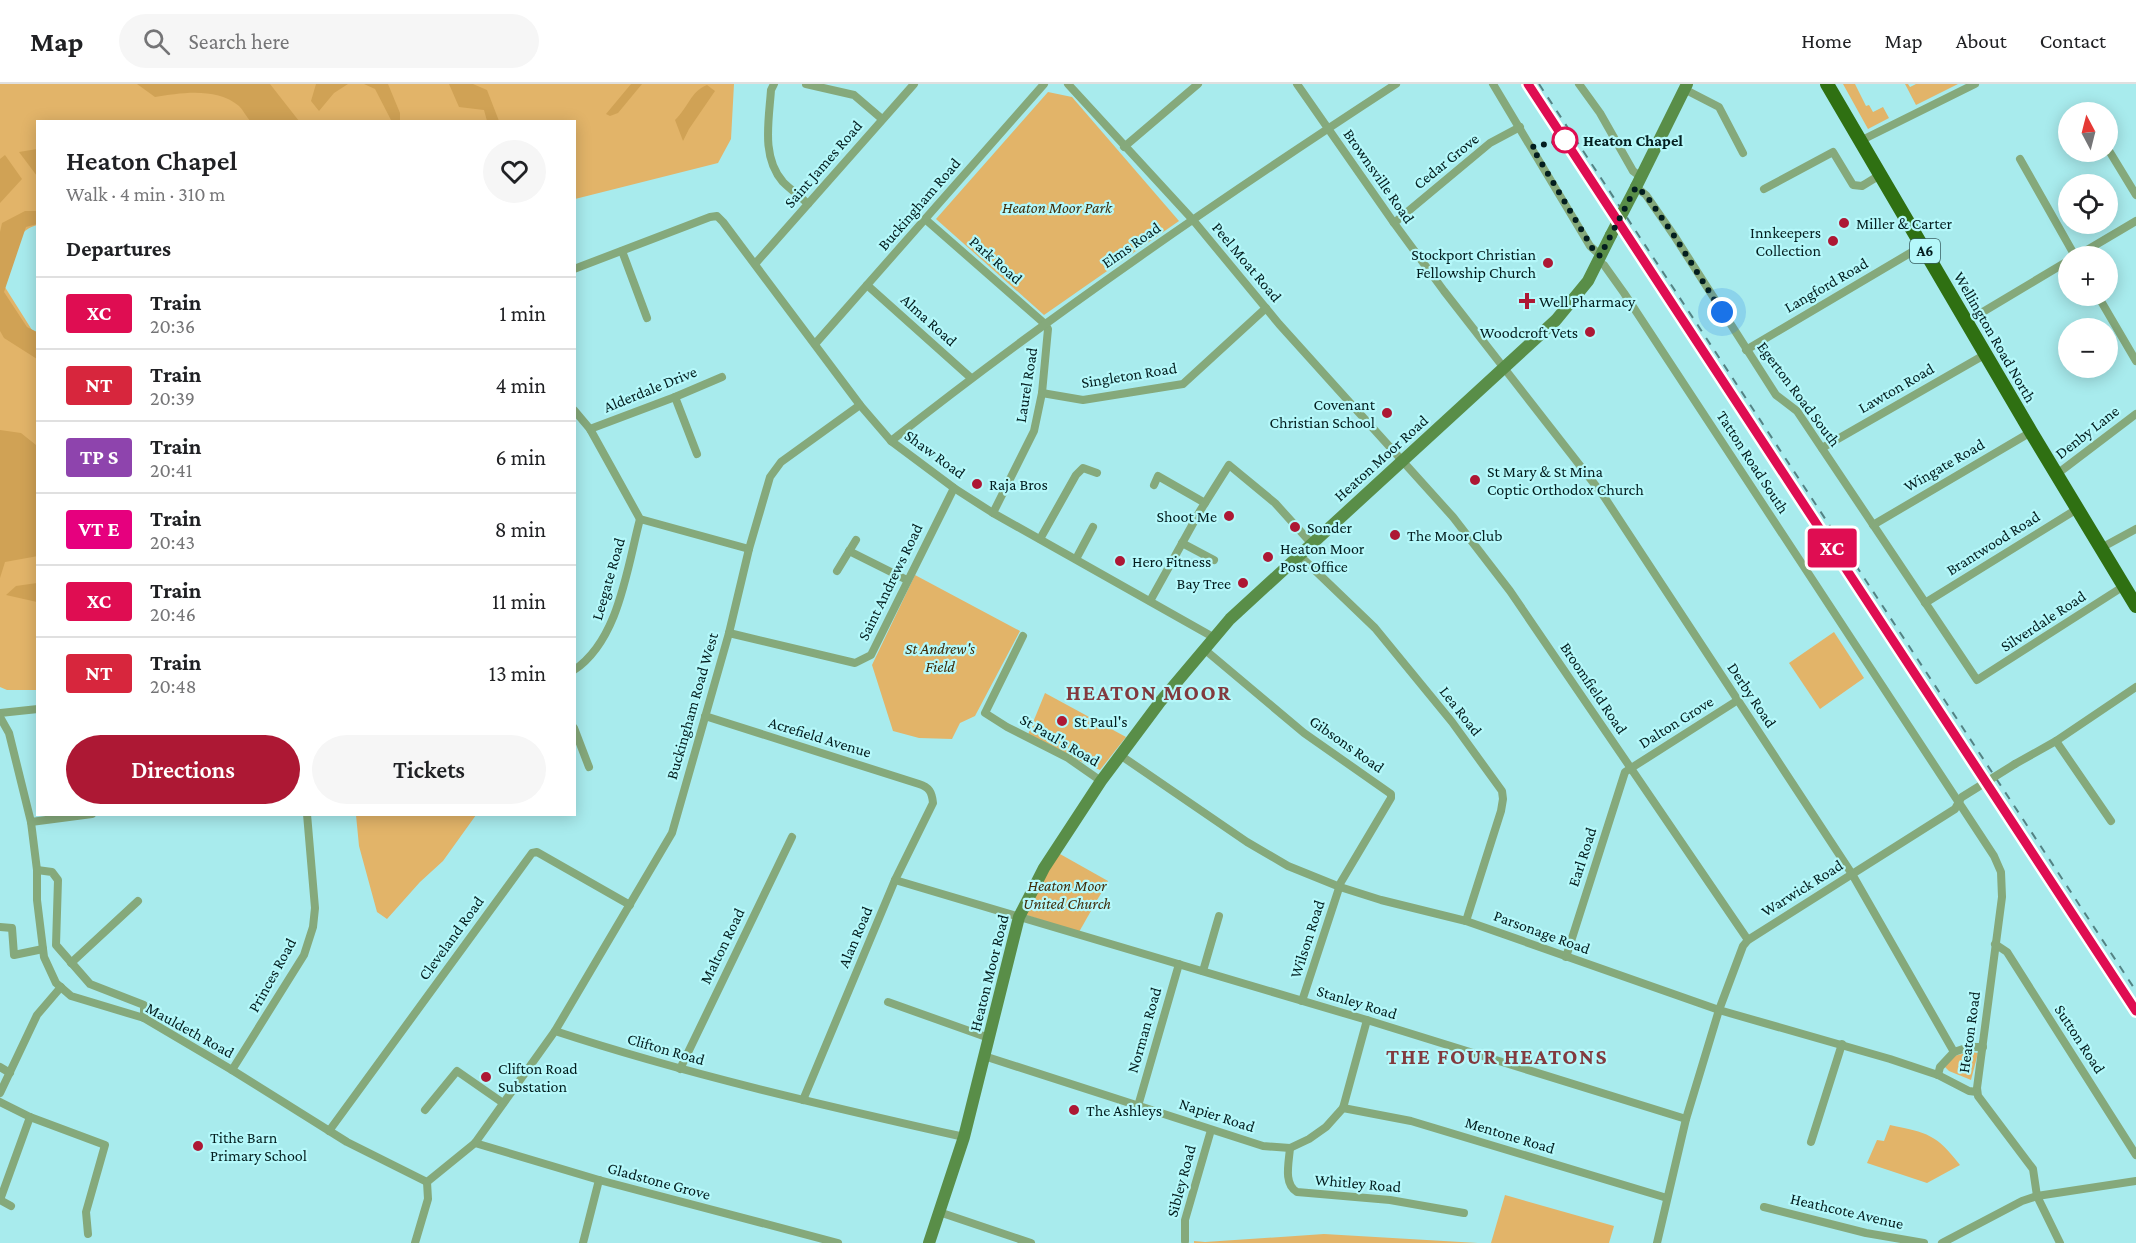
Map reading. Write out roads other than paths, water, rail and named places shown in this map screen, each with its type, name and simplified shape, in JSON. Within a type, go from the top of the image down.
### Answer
[{"type":"highway","name":"Wellington Road North","points":[[1827,84],[2136,606]]},
{"type":"main road","name":"Heaton Moor Road","points":[[929,1243],[964,1137],[1019,917],[1044,868],[1119,755],[1213,637],[1299,555],[1558,318],[1588,281],[1685,86]]},
{"type":"street","points":[[774,84],[771,90],[768,145],[772,162],[782,181],[808,204]]},
{"type":"street","points":[[806,84],[854,95],[882,119]]},
{"type":"street","name":"Saint James Road","points":[[755,264],[914,84]]},
{"type":"street","name":"Peel Moat Road","points":[[1068,84],[1193,220],[1266,308],[1402,461]]},
{"type":"street","points":[[1124,147],[1198,84]]},
{"type":"street","name":"Brownsville Road","points":[[1297,84],[1394,223],[1504,369]]},
{"type":"street","name":"Elms Road","points":[[891,441],[1045,324],[1193,220],[1395,84]]},
{"type":"street","name":"Tatton Road South","points":[[1493,84],[1590,246],[1624,293],[1960,800]]},
{"type":"street","name":"Egerton Road South","points":[[1579,84],[1600,113],[1646,195],[1746,350],[1776,395],[1797,411],[1977,681]]},
{"type":"street","points":[[1860,141],[1975,84]]},
{"type":"street","name":"Buckingham Road","points":[[815,344],[1041,85]]},
{"type":"street","points":[[1685,86],[1719,107],[1743,153]]},
{"type":"street","name":"Cedar Grove","points":[[1394,223],[1490,143],[1520,127]]},
{"type":"street","points":[[1764,189],[1833,152],[1853,185],[1862,186],[1880,176]]},
{"type":"street","points":[[2020,159],[2070,246]]},
{"type":"street","points":[[2116,162],[2136,195]]},
{"type":"street","name":"Shaw Road","points":[[622,251],[717,216],[860,405],[891,441],[954,488],[993,513],[1213,637]]},
{"type":"street","name":"Park Road","points":[[925,219],[1045,324]]},
{"type":"street","points":[[2093,246],[2136,221]]},
{"type":"street","name":"Langford Road","points":[[1746,350],[1922,246]]},
{"type":"street","points":[[576,268],[622,251],[647,318]]},
{"type":"street","points":[[1966,322],[2058,267]]},
{"type":"street","name":"Alma Road","points":[[867,285],[971,378]]},
{"type":"street","points":[[2104,306],[2136,361]]},
{"type":"street","name":"Singleton Road","points":[[1042,393],[1083,400],[1183,384],[1266,308]]},
{"type":"street","name":"Laurel Road","points":[[993,513],[1034,431],[1042,393],[1048,339],[1048,328],[1045,324]]},
{"type":"street","name":"Lawton Road","points":[[1822,448],[1986,354]]},
{"type":"street","name":"Derby Road","points":[[1504,369],[1603,495],[1852,874],[1954,1052]]},
{"type":"street","name":"Alderdale Drive","points":[[590,429],[675,398],[722,377]]},
{"type":"street","points":[[675,398],[697,454]]},
{"type":"street","name":"Buckingham Road West","points":[[555,1031],[672,833],[729,633],[749,549],[770,477],[781,462],[860,405]]},
{"type":"street","points":[[576,412],[590,429],[640,519],[749,549]]},
{"type":"street","name":"Denby Lane","points":[[2057,474],[2136,414]]},
{"type":"street","name":"Wingate Road","points":[[1873,525],[2031,432]]},
{"type":"street","name":"Broomfield Road","points":[[1402,461],[1453,517],[1510,591],[1748,940]]},
{"type":"street","points":[[1150,601],[1229,465],[1275,503],[1312,544]]},
{"type":"street","points":[[1040,539],[1076,475],[1083,468],[1097,473]]},
{"type":"street","points":[[1154,485],[1158,476],[1205,503]]},
{"type":"street","name":"Saint Andrews Road","points":[[729,633],[855,663],[870,655],[954,488]]},
{"type":"street","name":"Brantwood Road","points":[[1925,603],[2077,509]]},
{"type":"street","name":"Leegate Road","points":[[576,668],[597,650],[609,630],[640,519]]},
{"type":"street","points":[[1076,560],[1093,527]]},
{"type":"street","points":[[2101,548],[2136,529]]},
{"type":"street","points":[[837,571],[856,540]]},
{"type":"street","points":[[1182,543],[1214,560]]},
{"type":"street","points":[[849,551],[907,580]]},
{"type":"street","name":"Lea Road","points":[[1299,555],[1375,628],[1452,722],[1502,791],[1501,811],[1466,921]]},
{"type":"street","name":"Silverdale Road","points":[[1977,681],[2124,586]]},
{"type":"street","name":"St Paul's Road","points":[[1023,636],[985,713],[1007,727],[1068,758],[1101,781]]},
{"type":"street","name":"Gibsons Road","points":[[1204,649],[1304,733],[1391,794],[1391,798],[1340,887]]},
{"type":"street","name":"Warwick Road","points":[[1657,1243],[1686,1119],[1738,955],[1748,940],[1955,808],[1960,800],[2015,764],[2056,741],[2136,687]]},
{"type":"street","name":"Dalton Grove","points":[[1630,768],[1738,700]]},
{"type":"street","points":[[0,1093],[37,1015],[61,987],[56,983],[44,957],[31,822],[9,732],[0,715],[36,709]]},
{"type":"street","name":"Acrefield Avenue","points":[[705,716],[927,787]]},
{"type":"street","points":[[576,734],[589,767]]},
{"type":"street","points":[[2056,741],[2111,821]]},
{"type":"street","name":"Parsonage Road","points":[[1119,755],[1278,860],[1340,887],[1381,900],[1466,921],[1719,1010],[1842,1044],[1938,1075],[1969,1091],[1977,1092]]},
{"type":"street","name":"Earl Road","points":[[1566,957],[1625,772],[1630,768]]},
{"type":"street","name":"Alan Road","points":[[803,1100],[895,880],[933,803],[933,796],[927,787]]},
{"type":"street","name":"Heaton Road","points":[[1960,800],[1994,856],[2001,872],[2002,897],[1977,1092],[1983,1104],[2033,1169],[2037,1196],[2061,1243]]},
{"type":"street","points":[[31,822],[77,816]]},
{"type":"street","name":"Princes Road","points":[[232,1070],[304,955],[313,927],[315,908],[307,816]]},
{"type":"street","name":"Malton Road","points":[[680,1069],[792,837]]},
{"type":"street","name":"Cleveland Road","points":[[329,1131],[532,853],[537,852],[630,905]]},
{"type":"street","points":[[37,870],[51,873],[58,880],[56,945],[90,984],[144,1005],[144,1018]]},
{"type":"street","name":"Stanley Road","points":[[895,880],[1179,963],[1686,1119]]},
{"type":"street","name":"Wilson Road","points":[[1302,1001],[1340,887]]},
{"type":"street","points":[[70,963],[138,901]]},
{"type":"street","points":[[1203,971],[1219,916]]},
{"type":"street","points":[[0,927],[12,928],[14,955],[43,949]]},
{"type":"street","name":"Sutton Road","points":[[1995,944],[2007,952],[2136,1155]]},
{"type":"street","name":"Norman Road","points":[[1138,1106],[1179,963]]},
{"type":"street","name":"Mauldeth Road","points":[[61,987],[71,996],[144,1018],[347,1142],[427,1182]]},
{"type":"street","points":[[888,1002],[989,1038]]},
{"type":"street","points":[[1290,1148],[1309,1139],[1326,1126],[1343,1108],[1367,1020]]},
{"type":"street","points":[[415,1243],[428,1199],[427,1182],[475,1143],[555,1031]]},
{"type":"street","name":"Clifton Road","points":[[555,1031],[680,1069],[964,1137]]},
{"type":"street","points":[[1811,1142],[1842,1044]]},
{"type":"street","points":[[1938,1075],[1940,1067],[1954,1052],[1983,1047]]},
{"type":"street","name":"Napier Road","points":[[984,1056],[1263,1146],[1290,1148]]},
{"type":"street","points":[[0,1067],[10,1072]]},
{"type":"street","points":[[425,1110],[457,1071],[504,1103]]},
{"type":"street","points":[[0,1102],[30,1117],[105,1145],[86,1212],[88,1234]]},
{"type":"street","name":"Mentone Road","points":[[1343,1108],[1411,1121],[1667,1198]]},
{"type":"street","points":[[11,1206],[0,1200],[30,1117]]},
{"type":"street","name":"Sibley Road","points":[[1185,1241],[1185,1220],[1212,1130]]},
{"type":"street","name":"Gladstone Grove","points":[[475,1143],[599,1180],[838,1243]]},
{"type":"street","name":"Whitley Road","points":[[1290,1148],[1288,1191],[1390,1200],[1464,1213]]},
{"type":"street","points":[[583,1243],[599,1180]]},
{"type":"street","points":[[1942,1243],[2022,1201],[2037,1196],[2136,1182]]},
{"type":"street","name":"Heathcote Avenue","points":[[1764,1207],[1866,1233],[1924,1243]]},
{"type":"street","points":[[939,1212],[1029,1243]]},
{"type":"railway","points":[[1528,84],[2136,1011]]},
{"type":"railway","points":[[1539,84],[2136,991]]},
{"type":"train","name":"XC","points":[[1528,84],[2136,1011]]},
{"type":"place","name":"Heaton Chapel","points":[[1565,140]]},
{"type":"place","name":"Miller & Carter","points":[[1844,223]]},
{"type":"place","name":"Innkeepers Collection","points":[[1833,241]]},
{"type":"place","name":"Stockport Christian Fellowship Church","points":[[1548,263]]},
{"type":"place","name":"Well Pharmacy","points":[[1527,301]]},
{"type":"place","name":"Woodcroft Vets","points":[[1590,332]]},
{"type":"place","name":"Covenant Christian School","points":[[1387,413]]},
{"type":"place","name":"St Mary & St Mina Coptic Orthodox Church","points":[[1475,480]]},
{"type":"place","name":"Raja Bros","points":[[977,484]]},
{"type":"place","name":"Shoot Me","points":[[1229,516]]},
{"type":"place","name":"Sonder","points":[[1295,527]]},
{"type":"place","name":"The Moor Club","points":[[1395,535]]},
{"type":"place","name":"Heaton Moor Post Office","points":[[1268,557]]},
{"type":"place","name":"Hero Fitness","points":[[1120,561]]},
{"type":"place","name":"Bay Tree","points":[[1243,583]]},
{"type":"place","name":"St Paul's","points":[[1062,721]]},
{"type":"place","name":"Clifton Road Substation","points":[[486,1077]]},
{"type":"place","name":"The Ashleys","points":[[1074,1110]]},
{"type":"place","name":"Tithe Barn Primary School","points":[[198,1146]]},
{"type":"district","name":"HEATON MOOR","points":[[1149,692]]},
{"type":"district","name":"THE FOUR HEATONS","points":[[1497,1056]]},
{"type":"park label","name":"Heaton Moor Park","points":[[1057,207]]},
{"type":"park label","name":"St Andrew's Field","points":[[940,657]]},
{"type":"park label","name":"Heaton Moor United Church","points":[[1067,894]]}]
